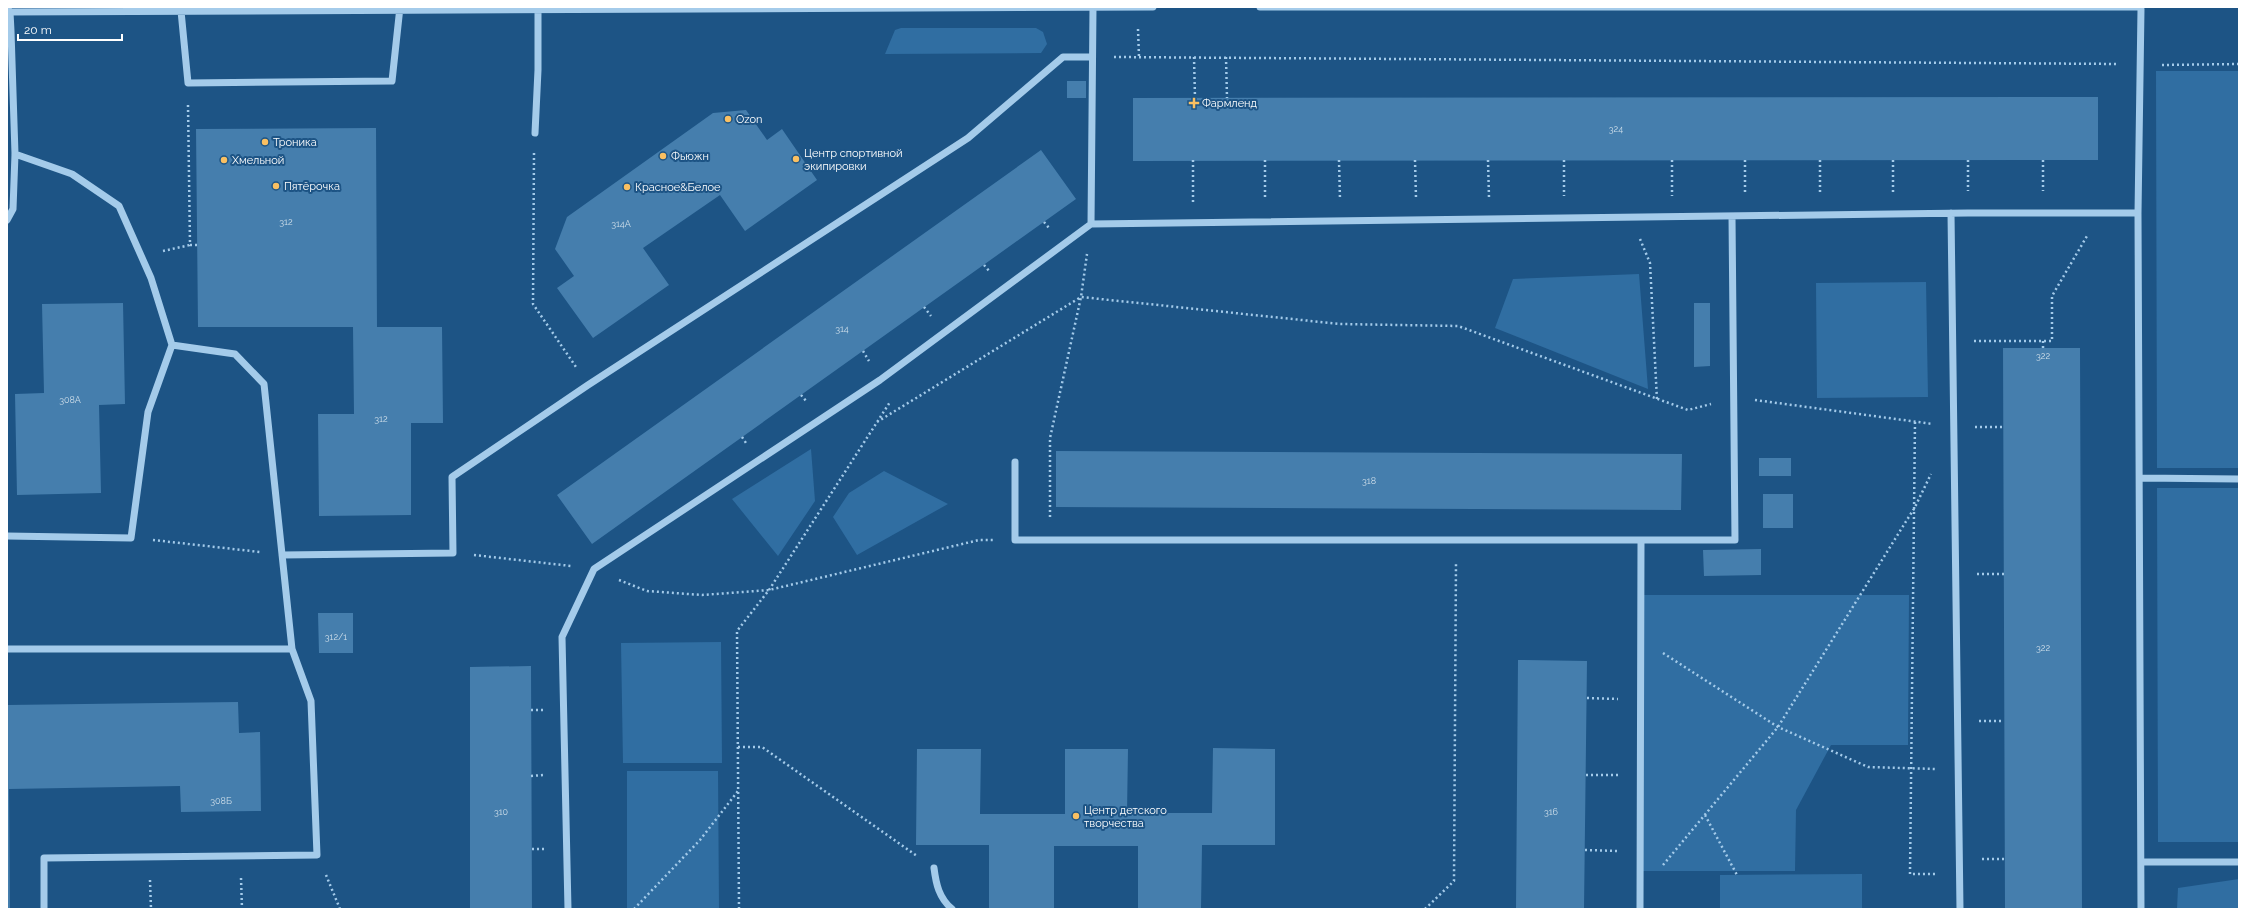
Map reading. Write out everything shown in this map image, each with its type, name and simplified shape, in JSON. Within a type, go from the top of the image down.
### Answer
[{"type":"street","points":[[7,220],[10,209],[16,154],[8,10],[181,11],[400,9],[538,11],[1153,7]]},
{"type":"street","points":[[1260,7],[2140,8],[2138,213],[2142,862],[2141,909]]},
{"type":"street","points":[[1091,224],[1093,8]]},
{"type":"street","points":[[181,11],[188,83],[392,82],[400,9]]},
{"type":"street","points":[[535,133],[538,70],[538,11]]},
{"type":"street","points":[[282,555],[453,553],[452,477],[588,385],[968,138],[1063,57],[1092,57]]},
{"type":"street","points":[[7,536],[131,538],[148,412],[172,345],[151,278],[119,206],[72,174],[16,154]]},
{"type":"street","points":[[568,909],[562,637],[594,569],[880,380],[1091,224],[1952,213],[2138,213]]},
{"type":"street","points":[[1952,213],[1960,909]]},
{"type":"street","points":[[1015,462],[1015,540],[1735,540],[1732,216]]},
{"type":"street","points":[[44,909],[44,858],[317,855],[311,701],[292,649],[264,384],[235,354],[172,345]]},
{"type":"street","points":[[2140,478],[2239,479]]},
{"type":"street","points":[[1640,909],[1641,541]]},
{"type":"street","points":[[7,649],[292,649]]},
{"type":"street","points":[[2142,862],[2239,862]]},
{"type":"street","points":[[934,868],[936,886],[944,903],[952,909]]},
{"type":"path","points":[[1137,7],[1139,57]]},
{"type":"path","points":[[1092,57],[2140,65],[2239,64]]},
{"type":"path","points":[[1194,57],[1195,98]]},
{"type":"path","points":[[1226,57],[1227,98]]},
{"type":"path","points":[[188,116],[190,245],[197,245]]},
{"type":"path","points":[[535,133],[533,304],[588,385]]},
{"type":"path","points":[[1193,160],[1193,223]]},
{"type":"path","points":[[1264,160],[1266,222]]},
{"type":"path","points":[[1339,160],[1340,221]]},
{"type":"path","points":[[1415,160],[1416,220]]},
{"type":"path","points":[[1488,160],[1490,219]]},
{"type":"path","points":[[1564,160],[1564,219]]},
{"type":"path","points":[[1672,160],[1673,217]]},
{"type":"path","points":[[1745,160],[1746,216]]},
{"type":"path","points":[[1820,160],[1820,215]]},
{"type":"path","points":[[1893,160],[1893,214]]},
{"type":"path","points":[[1968,160],[1968,213]]},
{"type":"path","points":[[2042,160],[2043,213]]},
{"type":"path","points":[[1954,341],[2052,341],[2052,296],[2101,213]]},
{"type":"path","points":[[1050,540],[1050,438],[1081,297],[1091,224]]},
{"type":"path","points":[[1650,263],[1657,400]]},
{"type":"path","points":[[876,422],[1081,297],[1340,324],[1458,326],[1657,400],[1688,410]]},
{"type":"path","points":[[2043,341],[2043,348]]},
{"type":"path","points":[[739,909],[737,631],[769,590],[893,396]]},
{"type":"path","points":[[1733,397],[1955,428],[2004,427]]},
{"type":"path","points":[[1910,874],[1915,422]]},
{"type":"path","points":[[1640,892],[1778,727],[1915,507],[1935,467]]},
{"type":"path","points":[[131,538],[282,555]]},
{"type":"path","points":[[453,553],[594,569],[647,591],[702,595],[769,590],[979,540],[1015,540]]},
{"type":"path","points":[[1425,909],[1454,881],[1457,540]]},
{"type":"path","points":[[1957,574],[2004,574]]},
{"type":"path","points":[[1641,639],[1778,727],[1868,767],[1959,770]]},
{"type":"path","points":[[1587,698],[1641,699]]},
{"type":"path","points":[[738,747],[762,747],[934,868]]},
{"type":"path","points":[[1586,775],[1640,775]]},
{"type":"path","points":[[634,909],[700,840],[738,790]]},
{"type":"path","points":[[1705,815],[1737,875]]},
{"type":"path","points":[[1585,850],[1640,851]]},
{"type":"path","points":[[240,855],[242,909]]},
{"type":"path","points":[[317,855],[340,909]]},
{"type":"path","points":[[150,856],[151,909]]},
{"type":"shaded area","points":[[901,28],[1036,28],[1043,32],[1047,44],[1041,53],[885,54],[895,30]]},
{"type":"shaded area","points":[[2156,71],[2239,71],[2239,468],[2157,468]]},
{"type":"shaded area","points":[[1639,274],[1648,389],[1495,328],[1513,279]]},
{"type":"shaded area","points":[[1926,282],[1928,397],[1817,398],[1816,283]]},
{"type":"shaded area","points":[[811,449],[815,501],[778,556],[732,499]]},
{"type":"shaded area","points":[[884,471],[948,504],[857,555],[833,517],[849,493]]},
{"type":"shaded area","points":[[2157,488],[2239,488],[2239,842],[2158,842]]},
{"type":"shaded area","points":[[1642,595],[1909,595],[1908,745],[1831,745],[1796,810],[1795,871],[1642,871]]},
{"type":"shaded area","points":[[721,642],[722,763],[623,763],[621,643]]},
{"type":"shaded area","points":[[627,771],[718,771],[719,909],[627,909]]},
{"type":"shaded area","points":[[1862,874],[1862,909],[1720,909],[1720,875]]},
{"type":"shaded area","points":[[2239,879],[2239,909],[2177,909],[2178,888]]},
{"type":"building","points":[[1067,81],[1086,81],[1086,98],[1067,98]]},
{"type":"building","points":[[2098,97],[2098,160],[1133,161],[1133,98]]},
{"type":"building","points":[[746,110],[767,140],[782,129],[817,180],[745,231],[720,195],[643,248],[669,285],[593,338],[557,288],[574,276],[555,249],[567,217],[713,113]]},
{"type":"building","points":[[376,128],[377,327],[442,327],[443,423],[411,423],[411,515],[319,516],[318,414],[354,414],[353,327],[198,327],[196,129]]},
{"type":"building","points":[[1041,150],[1076,199],[592,544],[557,495]]},
{"type":"building","points":[[123,303],[125,404],[99,405],[101,493],[17,495],[15,394],[44,393],[42,304]]},
{"type":"building","points":[[1694,303],[1710,303],[1710,366],[1694,367]]},
{"type":"building","points":[[2003,348],[2080,348],[2082,909],[2005,909]]},
{"type":"building","points":[[1056,451],[1682,454],[1681,510],[1056,507]]},
{"type":"building","points":[[1759,458],[1791,458],[1791,476],[1759,476]]},
{"type":"building","points":[[1763,494],[1793,494],[1793,528],[1763,528]]},
{"type":"building","points":[[1761,549],[1761,575],[1704,576],[1703,550]]},
{"type":"building","points":[[318,613],[353,613],[353,653],[319,653]]},
{"type":"building","points":[[1518,660],[1587,661],[1584,909],[1516,909]]},
{"type":"building","points":[[531,666],[532,909],[470,909],[470,667]]},
{"type":"building","points":[[238,702],[239,733],[260,732],[261,811],[181,812],[180,786],[9,789],[10,909],[7,909],[7,705]]},
{"type":"building","points":[[1213,748],[1275,749],[1275,845],[1202,845],[1201,908],[1138,908],[1138,846],[1054,846],[1054,909],[989,909],[989,845],[916,845],[917,749],[981,749],[980,814],[1065,814],[1065,749],[1128,749],[1127,813],[1212,813]]},
{"type":"place","name":"Фармленд","points":[[1194,103]]},
{"type":"place","name":"Ozon","points":[[728,119]]},
{"type":"place","name":"Троника","points":[[265,142]]},
{"type":"place","name":"Фьюжн","points":[[663,156]]},
{"type":"place","name":"Центр спортивной экипировки","points":[[796,159]]},
{"type":"place","name":"Хмельной","points":[[224,160]]},
{"type":"place","name":"Пятёрочка","points":[[276,186]]},
{"type":"place","name":"Красное&Белое","points":[[627,187]]},
{"type":"place","name":"Центр детского творчества","points":[[1076,816]]}]
